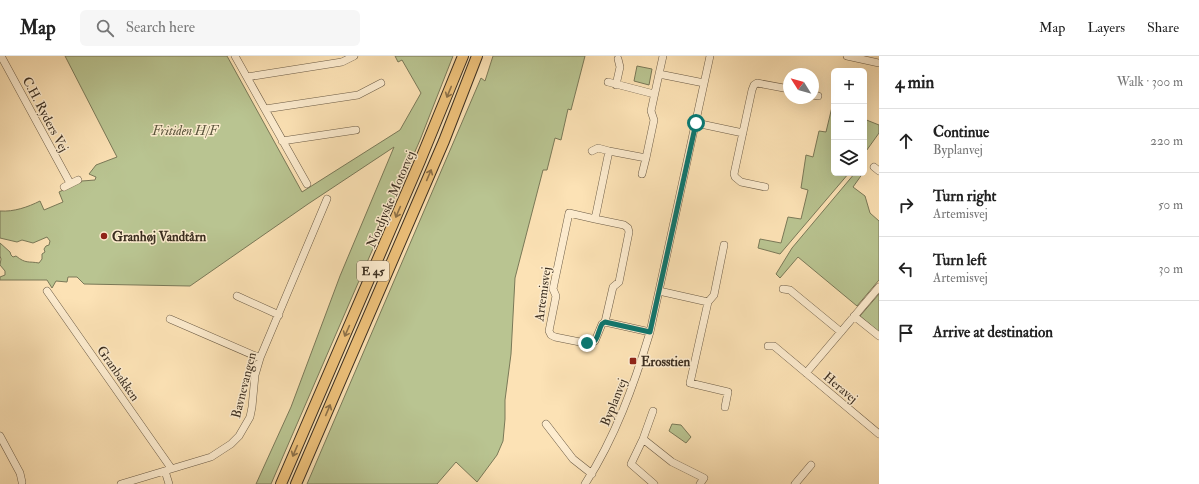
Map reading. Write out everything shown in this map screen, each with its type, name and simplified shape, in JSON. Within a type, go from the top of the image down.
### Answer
[{"type":"highway","name":"Nordjyske Motorvej","points":[[281,484],[420,161],[463,56]]},
{"type":"highway","name":"Nordjyske Motorvej","points":[[296,484],[444,141],[478,56]]},
{"type":"street","name":"C.H. Ryders Vej","points":[[1,56],[67,185],[78,180]]},
{"type":"street","points":[[236,56],[307,184]]},
{"type":"street","points":[[247,77],[342,62],[354,56]]},
{"type":"street","points":[[642,174],[654,120],[651,111],[663,56]]},
{"type":"street","name":"Byplanvej","points":[[585,484],[592,474],[620,418],[640,367],[650,332],[710,56]]},
{"type":"street","points":[[847,56],[879,63]]},
{"type":"street","points":[[616,84],[620,67],[618,59]]},
{"type":"street","points":[[659,74],[704,84]]},
{"type":"street","points":[[608,82],[654,94]]},
{"type":"street","points":[[265,109],[358,95],[381,83]]},
{"type":"street","points":[[765,187],[741,182],[735,177],[734,174],[754,85],[757,83],[762,83],[783,88]]},
{"type":"street","points":[[696,123],[743,133]]},
{"type":"street","points":[[282,141],[356,130]]},
{"type":"street","points":[[592,151],[598,148],[646,158]]},
{"type":"street","points":[[595,219],[609,151]]},
{"type":"street","name":"Bavnevangen","points":[[121,484],[210,457],[231,444],[239,436],[250,417],[255,375],[260,358],[327,199]]},
{"type":"street","name":"Artemisvej","points":[[569,210],[595,219],[624,225],[628,228],[629,232],[619,282],[613,287],[605,322],[600,327],[595,341],[590,344],[551,335],[549,331],[556,296],[553,289],[569,210]]},
{"type":"street","points":[[724,245],[714,295],[708,302],[690,383],[728,392],[725,407]]},
{"type":"street","name":"Heravej","points":[[806,373],[879,287]]},
{"type":"street","points":[[783,289],[790,290],[841,332]]},
{"type":"street","name":"Granbakken","points":[[47,290],[168,470],[169,484]]},
{"type":"street","points":[[659,291],[708,302]]},
{"type":"street","points":[[237,296],[279,315]]},
{"type":"street","points":[[854,316],[879,336]]},
{"type":"street","points":[[170,319],[260,358]]},
{"type":"street","points":[[605,322],[650,332]]},
{"type":"street","name":"Heravej","points":[[768,346],[774,346],[879,434]]},
{"type":"street","points":[[653,411],[643,439],[631,464],[654,484]]},
{"type":"street","points":[[546,424],[573,459],[592,474]]},
{"type":"street","points":[[0,436],[24,483],[14,484]]},
{"type":"street","points":[[643,439],[672,462],[704,478],[700,484]]},
{"type":"street","points":[[798,483],[811,465]]},
{"type":"green space","name":"Fritiden H/F","points":[[65,56],[227,56],[302,192],[400,130],[421,93],[402,60],[398,62],[395,56],[453,56],[420,140],[271,484],[256,484],[291,407],[340,276],[394,147],[308,204],[190,286],[84,284],[77,277],[68,277],[67,282],[56,281],[52,288],[47,280],[0,280],[0,277],[5,275],[5,271],[0,265],[0,243],[10,252],[13,257],[16,256],[25,261],[39,263],[42,259],[42,254],[45,252],[44,249],[49,245],[50,241],[47,237],[33,243],[22,240],[17,242],[0,238],[0,211],[21,209],[40,201],[44,210],[63,202],[59,192],[82,181],[95,180],[96,177],[89,174],[96,165],[117,157]]},
{"type":"green space","points":[[493,56],[585,56],[571,110],[568,109],[561,140],[555,138],[547,170],[543,170],[515,278],[511,354],[505,400],[503,441],[497,455],[477,482],[456,462],[437,484],[307,484],[481,78],[485,81]]},
{"type":"green space","points":[[637,66],[652,69],[649,85],[634,81]]},
{"type":"green space","points":[[831,111],[831,176],[846,176],[780,254],[758,248],[760,239],[781,243],[788,217],[801,219],[808,190],[801,188],[806,155],[813,157],[819,131],[826,132]]},
{"type":"green space","points":[[867,120],[879,125],[879,133],[867,150]]},
{"type":"green space","points":[[852,176],[861,176],[853,187],[865,196],[870,213],[879,221],[879,280],[857,306],[798,257],[780,278],[776,274],[792,248]]},
{"type":"green space","points":[[879,294],[879,332],[860,316]]},
{"type":"green space","points":[[672,424],[681,425],[691,437],[686,443],[669,431]]},
{"type":"place","name":"Granhøj Vandtårn","points":[[104,236]]},
{"type":"place","name":"Erosstien","points":[[633,361]]},
{"type":"route","points":[[587,343],[590,344],[595,341],[600,327],[605,322],[650,332],[696,123]]}]
